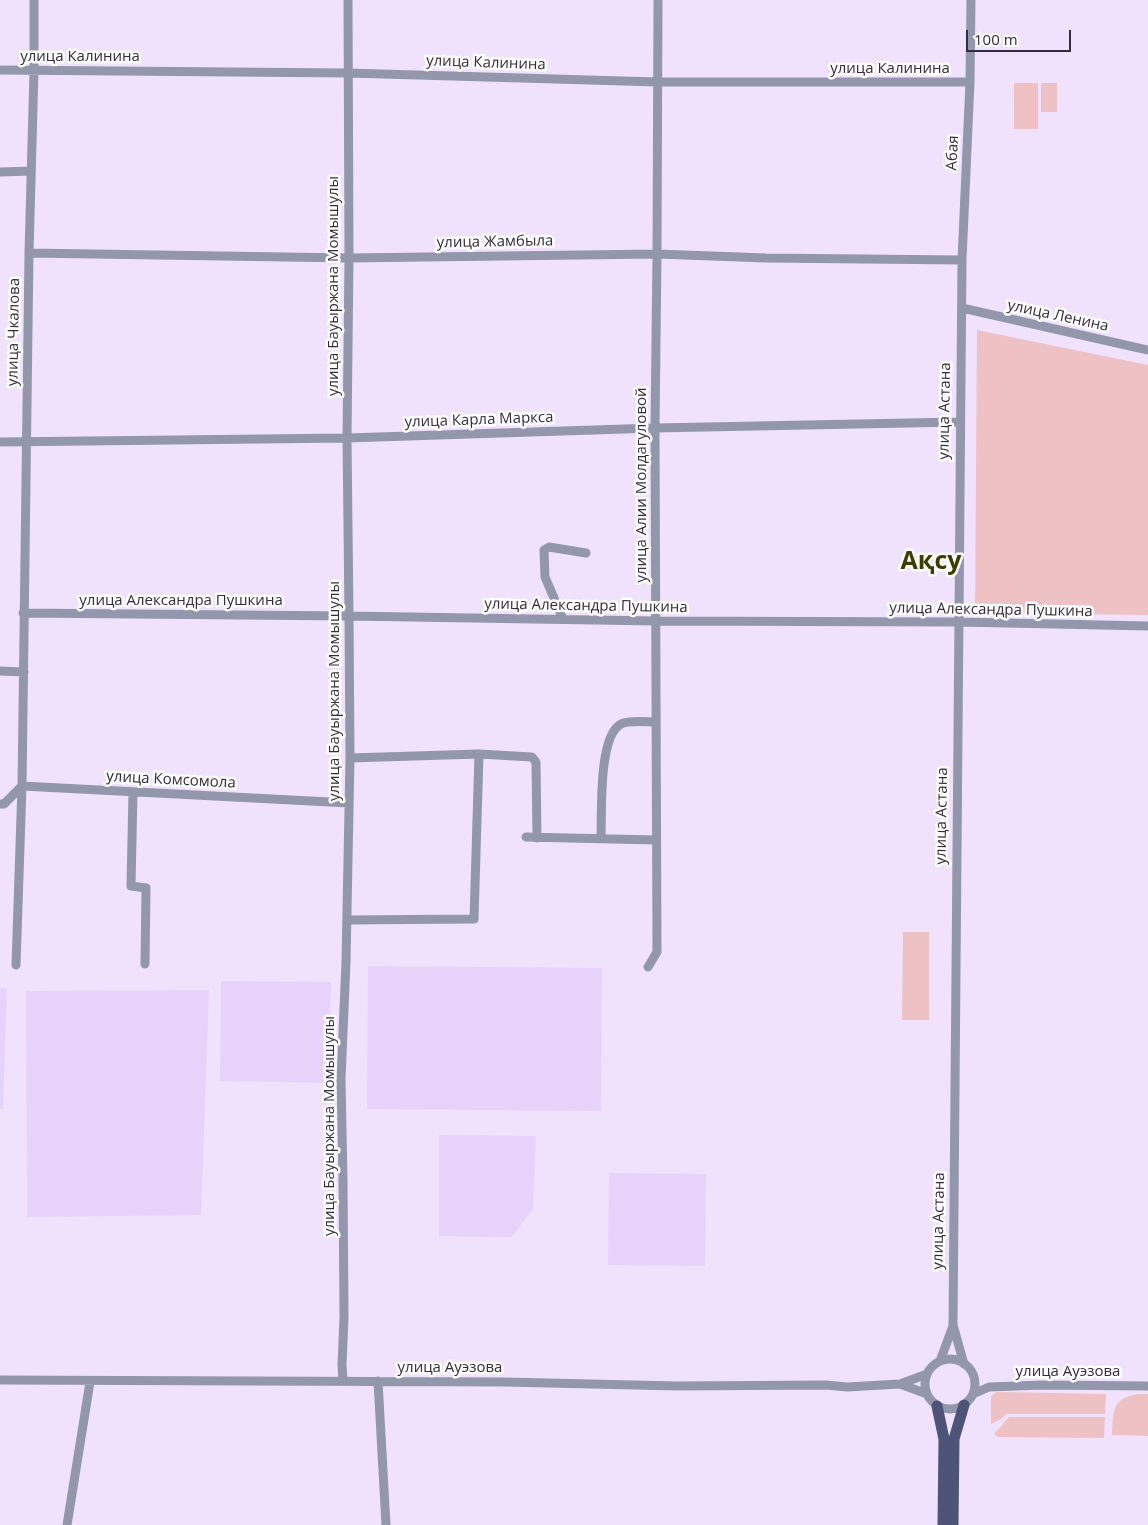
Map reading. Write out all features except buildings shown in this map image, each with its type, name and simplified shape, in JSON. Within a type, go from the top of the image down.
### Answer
[{"type":"main road","points":[[953,1525],[954,1439],[964,1405]]},
{"type":"main road","points":[[937,1406],[944,1439],[943,1525]]},
{"type":"street","name":"улица Чкалова","points":[[16,965],[22,786],[23,613],[34,0]]},
{"type":"street","name":"улица Бауыржана Момышулы","points":[[343,1381],[341,1079],[347,920],[350,758],[347,438],[349,258],[348,0]]},
{"type":"street","name":"улица Алии Молдагуловой","points":[[648,966],[657,952],[655,428],[658,0]]},
{"type":"street","name":"Абая","points":[[962,308],[971,0]]},
{"type":"street","name":"улица Калинина","points":[[0,70],[348,73],[658,82],[970,82]]},
{"type":"street","points":[[0,172],[31,171]]},
{"type":"street","name":"улица Жамбыла","points":[[29,253],[349,258],[657,254],[766,258],[962,260]]},
{"type":"street","name":"улица Ленина","points":[[962,308],[1148,350]]},
{"type":"street","name":"улица Астана","points":[[953,1325],[962,308]]},
{"type":"street","name":"улица Карла Маркса","points":[[0,442],[347,438],[655,428],[960,422]]},
{"type":"street","points":[[564,619],[545,577],[544,550],[549,548],[586,553]]},
{"type":"street","name":"улица Александра Пушкина","points":[[23,613],[564,619],[656,622],[959,622],[1148,626]]},
{"type":"street","points":[[0,671],[24,672]]},
{"type":"street","points":[[601,838],[604,761],[607,744],[616,728],[622,723],[655,722]]},
{"type":"street","points":[[350,758],[479,754],[532,757],[536,762],[537,838]]},
{"type":"street","points":[[347,920],[474,919],[479,754]]},
{"type":"street","points":[[0,804],[4,804],[22,786]]},
{"type":"street","name":"улица Комсомола","points":[[22,786],[349,803]]},
{"type":"street","points":[[133,792],[131,886],[146,888],[145,964]]},
{"type":"street","points":[[526,837],[656,840]]},
{"type":"street","points":[[940,1361],[953,1325]]},
{"type":"street","points":[[953,1325],[964,1364],[989,1387],[973,1394]]},
{"type":"street","points":[[964,1364],[952,1360],[940,1361],[932,1366],[927,1374],[925,1384],[927,1394],[931,1400],[937,1406],[950,1409],[964,1405],[973,1394],[975,1384],[973,1374]]},
{"type":"street","points":[[900,1384],[927,1374]]},
{"type":"street","name":"улица Ауэзова","points":[[0,1380],[90,1382],[343,1381],[677,1386],[826,1384],[846,1387],[900,1384]]},
{"type":"street","points":[[67,1525],[90,1382]]},
{"type":"street","points":[[378,1382],[386,1525]]},
{"type":"street","points":[[900,1384],[927,1394]]},
{"type":"street","name":"улица Ауэзова","points":[[989,1387],[1043,1385],[1148,1386]]},
{"type":"shaded area","points":[[1014,83],[1038,83],[1038,129],[1014,129]]},
{"type":"shaded area","points":[[1041,83],[1057,83],[1057,112],[1041,112]]},
{"type":"shaded area","points":[[977,330],[1148,365],[1148,615],[975,613]]},
{"type":"shaded area","points":[[903,932],[929,932],[929,1020],[902,1020]]},
{"type":"shaded area","points":[[368,966],[602,968],[601,1111],[367,1109]]},
{"type":"shaded area","points":[[221,981],[331,982],[328,1083],[220,1081]]},
{"type":"shaded area","points":[[0,988],[7,988],[3,1109],[0,1109]]},
{"type":"shaded area","points":[[209,990],[201,1215],[27,1217],[26,991]]},
{"type":"shaded area","points":[[439,1135],[536,1136],[533,1209],[512,1237],[439,1236]]},
{"type":"shaded area","points":[[609,1173],[706,1174],[705,1266],[608,1265]]},
{"type":"shaded area","points":[[996,1392],[1106,1394],[1105,1414],[1007,1414],[991,1424],[991,1397]]},
{"type":"shaded area","points":[[1148,1394],[1148,1436],[1112,1435],[1114,1413],[1119,1402],[1124,1398]]},
{"type":"shaded area","points":[[1009,1417],[1105,1417],[1104,1438],[998,1437],[994,1434]]},
{"type":"district","name":"Ақсу","points":[[931,562]]}]
